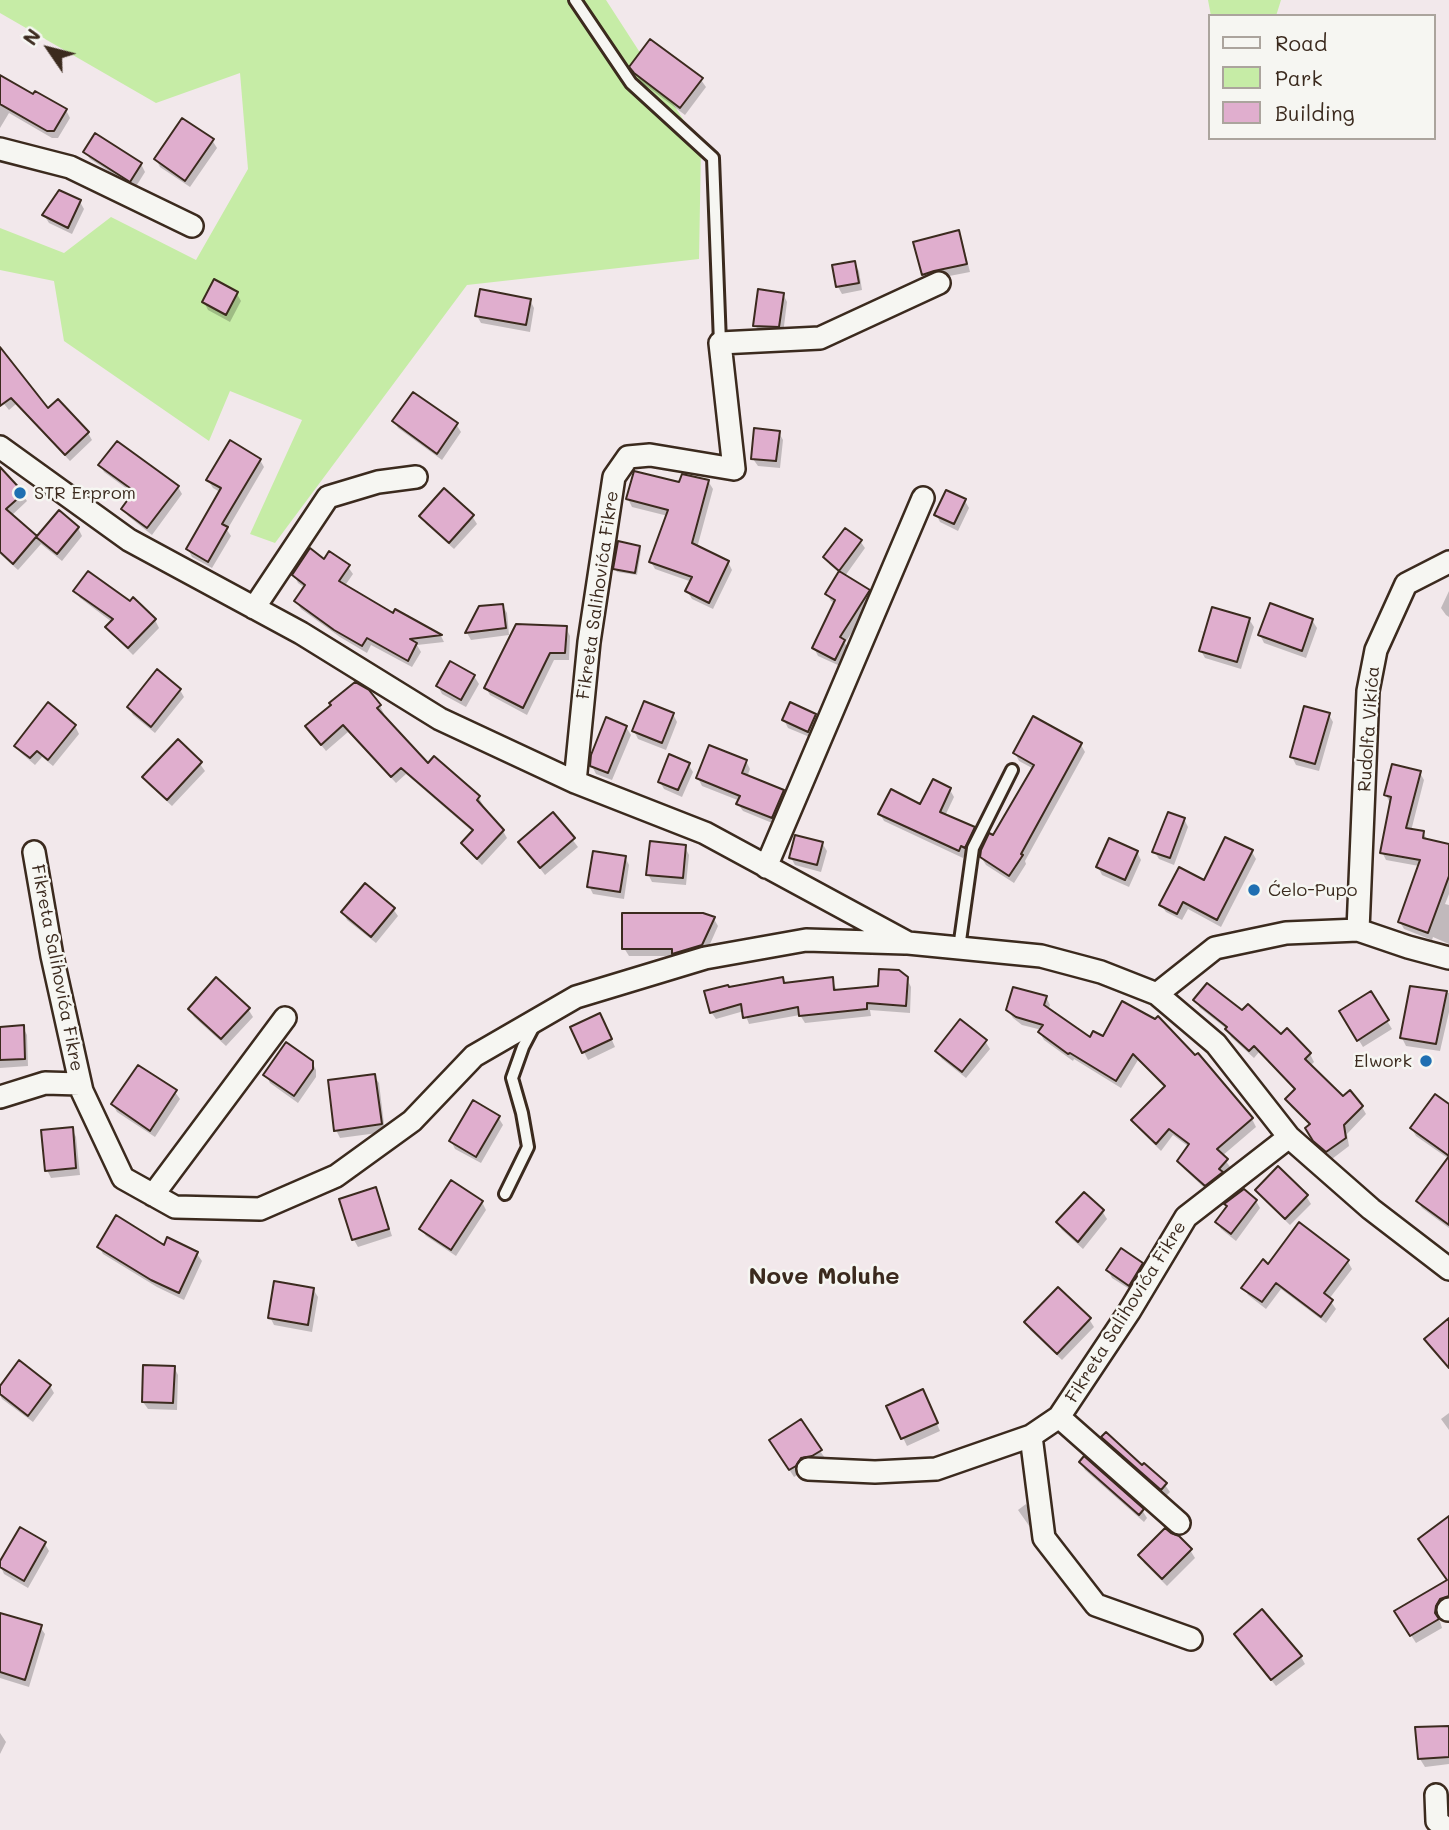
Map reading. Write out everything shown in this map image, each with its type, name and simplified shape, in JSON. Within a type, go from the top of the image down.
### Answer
[{"type":"street","points":[[0,149],[69,167],[192,226]]},
{"type":"street","points":[[720,343],[820,338],[939,283]]},
{"type":"street","name":"Fikreta Salihovića Fikre","points":[[575,782],[589,642],[614,477],[628,457],[650,455],[734,469],[720,343]]},
{"type":"street","name":"Fikreta Salihovića Fikre","points":[[0,447],[130,540],[312,640],[440,719],[575,782],[705,833],[908,943]]},
{"type":"street","points":[[254,608],[328,497],[378,482],[416,477]]},
{"type":"street","points":[[766,867],[923,498]]},
{"type":"street","name":"Rudolfa Vikića","points":[[1358,930],[1368,691],[1376,650],[1406,584],[1449,562]]},
{"type":"street","name":"Fikreta Salihovića Fikre","points":[[34,852],[52,956],[82,1091],[123,1178],[175,1207],[260,1209],[336,1176],[412,1121],[474,1056],[576,997],[705,958],[806,940],[908,943],[1041,956],[1101,972],[1157,994],[1216,1044],[1289,1137],[1371,1209],[1449,1269]]},
{"type":"street","points":[[1157,994],[1215,948],[1286,933],[1358,930],[1449,958]]},
{"type":"street","points":[[153,1195],[285,1018]]},
{"type":"street","name":"Fikreta Salihovića Fikre","points":[[0,1097],[45,1083],[80,1084]]},
{"type":"street","name":"Fikreta Salihovića Fikre","points":[[808,1469],[875,1472],[936,1469],[1031,1436],[1059,1417],[1129,1312],[1186,1217],[1289,1137]]},
{"type":"street","points":[[1059,1417],[1179,1523]]},
{"type":"street","points":[[1031,1436],[1044,1538],[1096,1605],[1191,1639]]},
{"type":"street","points":[[1436,1795],[1437,1821],[1448,1830]]},
{"type":"lane","points":[[575,0],[631,83],[713,158],[720,343]]},
{"type":"lane","points":[[959,948],[973,848],[1012,770]]},
{"type":"lane","points":[[505,1194],[528,1147],[512,1078],[523,1047],[537,1020]]},
{"type":"green space","points":[[0,0],[606,0],[701,147],[699,259],[467,285],[275,543],[250,534],[302,420],[230,391],[209,441],[64,341],[54,281],[0,270],[0,228],[64,253],[111,217],[196,260],[248,169],[240,73],[156,103],[0,13]]},
{"type":"green space","points":[[1208,0],[1281,0],[1277,14],[1211,14]]},
{"type":"building","points":[[650,39],[703,78],[680,108],[629,67]]},
{"type":"building","points":[[0,75],[67,109],[54,131],[47,131],[0,104]]},
{"type":"building","points":[[182,118],[214,139],[185,181],[154,159]]},
{"type":"building","points":[[95,133],[142,163],[130,182],[83,152]]},
{"type":"building","points":[[59,190],[81,200],[68,228],[42,215]]},
{"type":"building","points":[[959,230],[967,264],[922,275],[913,242]]},
{"type":"building","points":[[855,261],[859,283],[836,287],[832,265]]},
{"type":"building","points":[[214,279],[238,292],[226,315],[202,302]]},
{"type":"building","points":[[480,289],[531,299],[526,325],[475,316]]},
{"type":"building","points":[[758,289],[784,293],[779,327],[753,326]]},
{"type":"building","points":[[0,347],[48,408],[58,399],[89,432],[65,455],[11,398],[0,406]]},
{"type":"building","points":[[413,392],[458,423],[437,454],[392,421]]},
{"type":"building","points":[[754,428],[780,431],[776,461],[751,459]]},
{"type":"building","points":[[230,440],[261,459],[222,524],[228,527],[208,562],[186,549],[221,488],[206,480]]},
{"type":"building","points":[[117,441],[179,486],[147,528],[121,509],[134,491],[98,465]]},
{"type":"building","points":[[0,467],[24,493],[6,509],[37,536],[59,510],[79,527],[57,554],[36,537],[13,564],[0,552]]},
{"type":"building","points":[[634,471],[679,482],[682,474],[709,480],[692,543],[729,561],[709,603],[685,591],[692,577],[649,562],[668,510],[626,499]]},
{"type":"building","points":[[444,488],[474,515],[449,543],[419,516]]},
{"type":"building","points":[[946,490],[966,499],[954,524],[934,515]]},
{"type":"building","points":[[845,528],[862,540],[839,571],[823,557]]},
{"type":"building","points":[[618,541],[640,546],[635,573],[613,569]]},
{"type":"building","points":[[310,548],[324,559],[329,551],[350,565],[339,581],[393,613],[395,609],[442,635],[410,639],[417,643],[408,661],[367,638],[362,646],[334,630],[294,601],[305,585],[292,575]]},
{"type":"building","points":[[88,571],[130,601],[133,597],[156,619],[128,648],[105,627],[113,619],[73,591]]},
{"type":"building","points":[[839,571],[870,590],[840,637],[845,640],[835,660],[812,648],[835,600],[825,594]]},
{"type":"building","points":[[1270,603],[1313,619],[1302,651],[1258,635]]},
{"type":"building","points":[[503,604],[506,628],[465,633],[479,606]]},
{"type":"building","points":[[1212,607],[1250,618],[1237,662],[1199,651]]},
{"type":"building","points":[[516,624],[567,626],[565,653],[550,653],[523,708],[484,688]]},
{"type":"building","points":[[450,661],[475,675],[461,700],[436,686]]},
{"type":"building","points":[[157,669],[181,689],[151,727],[127,707]]},
{"type":"building","points":[[355,682],[369,690],[381,705],[377,708],[428,763],[434,756],[480,796],[477,800],[504,830],[477,859],[461,843],[473,830],[401,768],[391,777],[343,725],[321,745],[305,726]]},
{"type":"building","points":[[644,701],[674,713],[662,743],[632,731]]},
{"type":"building","points":[[48,702],[76,725],[48,760],[37,751],[30,758],[14,746]]},
{"type":"building","points":[[790,702],[816,714],[808,732],[782,720]]},
{"type":"building","points":[[1304,706],[1330,713],[1315,764],[1290,757]]},
{"type":"building","points":[[1033,716],[1082,743],[1021,854],[1023,855],[1009,876],[980,857],[981,850],[989,833],[993,835],[1034,765],[1013,753]]},
{"type":"building","points":[[606,717],[627,726],[608,773],[590,766],[591,755]]},
{"type":"building","points":[[178,739],[202,762],[167,800],[142,777]]},
{"type":"building","points":[[709,745],[747,760],[742,773],[784,790],[772,818],[736,804],[740,796],[696,778]]},
{"type":"building","points":[[669,754],[690,763],[678,790],[658,782]]},
{"type":"building","points":[[1392,764],[1421,771],[1406,828],[1424,831],[1423,838],[1449,844],[1449,876],[1428,933],[1398,922],[1420,860],[1380,853],[1391,797],[1384,795]]},
{"type":"building","points":[[933,779],[951,788],[940,812],[975,827],[965,848],[961,846],[959,851],[878,814],[891,789],[920,804]]},
{"type":"building","points":[[553,812],[575,838],[540,868],[518,842]]},
{"type":"building","points":[[1168,812],[1185,818],[1170,858],[1152,852]]},
{"type":"building","points":[[795,835],[823,842],[817,865],[789,858]]},
{"type":"building","points":[[1225,837],[1253,850],[1217,920],[1183,902],[1177,914],[1159,905],[1179,867],[1204,880]]},
{"type":"building","points":[[1109,838],[1138,851],[1125,880],[1096,867]]},
{"type":"building","points":[[650,841],[686,845],[683,878],[646,875]]},
{"type":"building","points":[[593,851],[626,856],[620,892],[587,887]]},
{"type":"building","points":[[365,883],[395,908],[371,937],[341,912]]},
{"type":"building","points":[[622,913],[703,913],[715,917],[702,945],[672,954],[672,949],[622,949]]},
{"type":"building","points":[[879,969],[899,970],[908,977],[906,1006],[867,1003],[867,1009],[799,1016],[798,1007],[743,1018],[741,1004],[710,1013],[704,991],[783,977],[784,983],[833,977],[834,990],[878,986]]},
{"type":"building","points":[[216,977],[250,1008],[221,1039],[188,1009]]},
{"type":"building","points":[[1207,983],[1242,1010],[1248,1004],[1281,1034],[1287,1028],[1311,1053],[1305,1059],[1343,1096],[1350,1090],[1363,1106],[1344,1125],[1346,1138],[1326,1152],[1313,1141],[1305,1128],[1310,1124],[1285,1099],[1295,1089],[1254,1046],[1249,1051],[1225,1029],[1227,1027],[1193,1000]]},
{"type":"building","points":[[1410,986],[1447,991],[1436,1044],[1400,1038]]},
{"type":"building","points":[[1013,987],[1047,996],[1044,1005],[1090,1037],[1093,1031],[1103,1036],[1122,1001],[1155,1019],[1158,1016],[1195,1055],[1198,1053],[1253,1118],[1217,1149],[1228,1159],[1219,1169],[1223,1172],[1205,1186],[1177,1161],[1189,1144],[1169,1129],[1156,1144],[1131,1120],[1165,1086],[1133,1054],[1116,1081],[1068,1054],[1038,1032],[1043,1025],[1016,1017],[1006,1010]]},
{"type":"building","points":[[1371,991],[1389,1020],[1357,1041],[1339,1011]]},
{"type":"building","points":[[600,1013],[612,1039],[582,1053],[570,1027]]},
{"type":"building","points":[[960,1019],[987,1040],[962,1072],[935,1051]]},
{"type":"building","points":[[24,1025],[25,1059],[0,1060],[0,1027]]},
{"type":"building","points":[[286,1042],[313,1061],[313,1069],[294,1096],[263,1075]]},
{"type":"building","points":[[138,1065],[177,1090],[150,1131],[111,1104]]},
{"type":"building","points":[[375,1074],[382,1124],[334,1131],[328,1080]]},
{"type":"building","points":[[1435,1094],[1449,1104],[1449,1156],[1410,1128]]},
{"type":"building","points":[[473,1100],[500,1116],[476,1157],[449,1141]]},
{"type":"building","points":[[73,1127],[76,1168],[45,1171],[41,1130]]},
{"type":"building","points":[[1449,1156],[1449,1225],[1416,1201]]},
{"type":"building","points":[[1278,1166],[1308,1195],[1285,1219],[1255,1190]]},
{"type":"building","points":[[451,1180],[483,1201],[451,1250],[419,1229]]},
{"type":"building","points":[[376,1187],[389,1229],[352,1240],[339,1199]]},
{"type":"building","points":[[1244,1189],[1257,1200],[1231,1234],[1215,1222],[1227,1206],[1224,1204]]},
{"type":"building","points":[[1084,1192],[1104,1210],[1078,1242],[1056,1222]]},
{"type":"building","points":[[116,1215],[164,1245],[167,1237],[198,1252],[179,1293],[151,1280],[97,1247]]},
{"type":"building","points":[[1299,1222],[1349,1260],[1324,1293],[1333,1300],[1321,1317],[1276,1283],[1262,1302],[1241,1288],[1263,1259],[1268,1264]]},
{"type":"building","points":[[1121,1248],[1143,1263],[1129,1286],[1106,1270]]},
{"type":"building","points":[[274,1281],[314,1288],[308,1325],[268,1318]]},
{"type":"building","points":[[1058,1287],[1091,1318],[1057,1354],[1024,1322]]},
{"type":"building","points":[[1449,1318],[1449,1368],[1424,1339]]},
{"type":"building","points":[[19,1360],[51,1385],[28,1416],[0,1394],[0,1386]]},
{"type":"building","points":[[143,1365],[175,1366],[173,1403],[142,1402]]},
{"type":"building","points":[[923,1389],[938,1423],[901,1439],[886,1406]]},
{"type":"building","points":[[801,1419],[822,1450],[801,1458],[796,1466],[789,1470],[769,1440]]},
{"type":"building","points":[[1106,1432],[1142,1465],[1144,1463],[1167,1483],[1161,1490],[1101,1437]]},
{"type":"building","points":[[1084,1456],[1144,1509],[1139,1515],[1079,1462]]},
{"type":"building","points":[[1449,1516],[1449,1596],[1440,1599],[1436,1606],[1435,1613],[1439,1619],[1410,1636],[1394,1611],[1447,1580],[1418,1539]]},
{"type":"building","points":[[20,1527],[46,1542],[24,1581],[0,1567],[0,1561]]},
{"type":"building","points":[[1165,1528],[1179,1536],[1192,1549],[1162,1579],[1138,1555]]},
{"type":"building","points":[[1262,1609],[1302,1656],[1271,1680],[1234,1634]]},
{"type":"building","points":[[0,1613],[42,1625],[25,1680],[0,1672]]},
{"type":"building","points":[[1449,1726],[1449,1757],[1418,1759],[1415,1727]]},
{"type":"place","name":"STR Erprom","points":[[20,493]]},
{"type":"place","name":"Ćelo-Pupo","points":[[1254,890]]},
{"type":"place","name":"Elwork","points":[[1426,1061]]},
{"type":"district","name":"Nove Moluhe","points":[[824,1277]]}]
